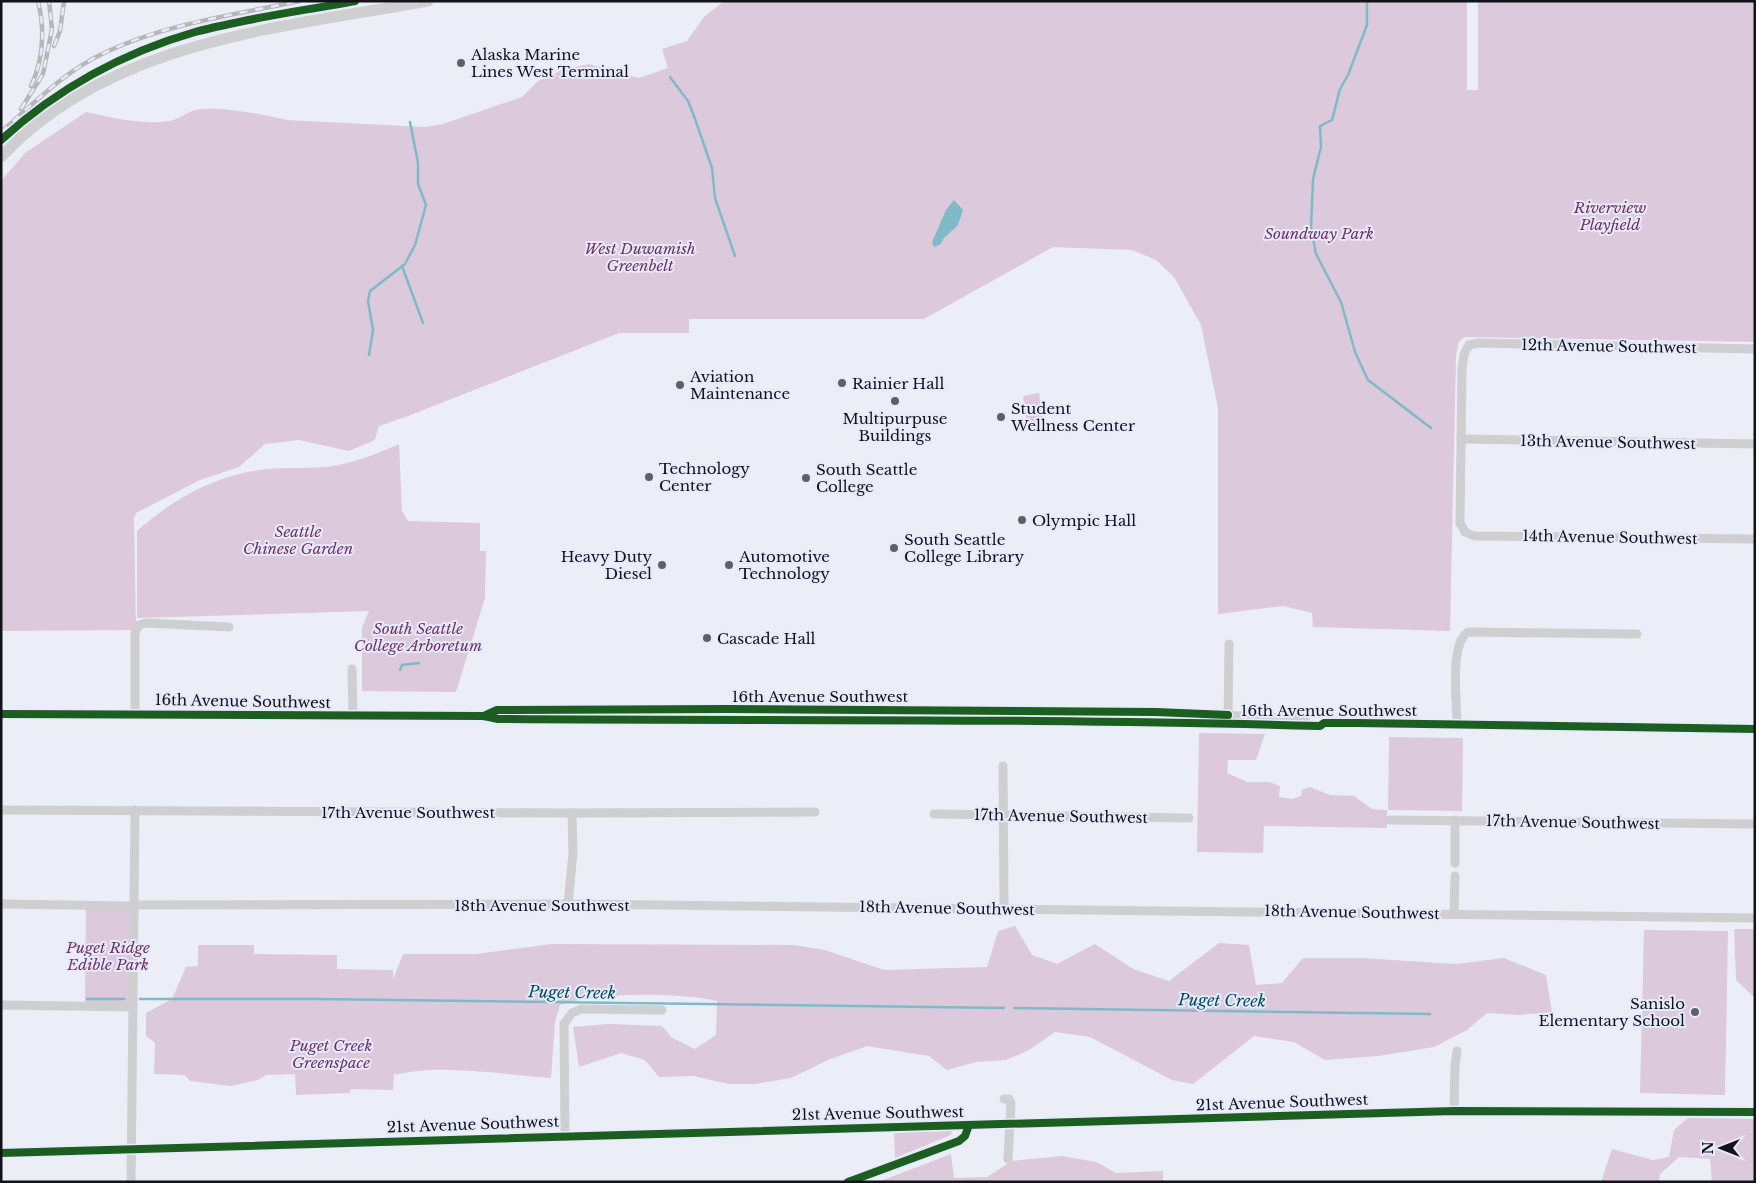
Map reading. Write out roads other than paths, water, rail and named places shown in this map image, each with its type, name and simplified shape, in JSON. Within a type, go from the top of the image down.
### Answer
[{"type":"main road","points":[[1,157],[28,131],[75,96],[102,81],[144,63],[191,47],[239,36],[428,1]]},
{"type":"street","name":"12th Avenue Southwest","points":[[1461,439],[1462,368],[1469,345],[1478,343],[1755,349]]},
{"type":"street","name":"13th Avenue Southwest","points":[[1461,439],[1755,444]]},
{"type":"street","name":"14th Avenue Southwest","points":[[1461,439],[1460,523],[1465,532],[1474,536],[1755,539]]},
{"type":"street","points":[[135,714],[135,632],[139,625],[146,623],[230,626]]},
{"type":"street","points":[[1457,725],[1457,653],[1461,639],[1465,634],[1474,630],[1638,634]]},
{"type":"street","points":[[1228,719],[1229,644]]},
{"type":"street","points":[[352,669],[352,716]]},
{"type":"street","name":"16th Avenue Southwest","points":[[1,714],[484,716],[498,719],[1228,719],[1320,726],[1324,723],[1755,730]]},
{"type":"street","points":[[1003,766],[1004,908]]},
{"type":"street","name":"17th Avenue Southwest","points":[[1,810],[572,813],[815,812]]},
{"type":"street","points":[[132,1182],[135,810]]},
{"type":"street","points":[[568,904],[573,853],[572,813]]},
{"type":"street","name":"17th Avenue Southwest","points":[[934,814],[1189,818]]},
{"type":"street","name":"17th Avenue Southwest","points":[[1390,820],[1755,824]]},
{"type":"street","points":[[1455,820],[1455,863]]},
{"type":"street","points":[[1454,914],[1455,876]]},
{"type":"street","name":"18th Avenue Southwest","points":[[1,904],[134,906],[568,904],[1755,918]]},
{"type":"street","points":[[1,1005],[132,1007]]},
{"type":"street","points":[[565,1135],[564,1024],[566,1018],[580,1009],[662,1010]]},
{"type":"street","points":[[1454,1111],[1457,1051]]},
{"type":"street","points":[[1004,1099],[1009,1099],[1011,1103],[1008,1159]]},
{"type":"street","name":"21st Avenue Southwest","points":[[1,1153],[565,1135],[1454,1111],[1755,1112]]},
{"type":"street","points":[[848,1182],[954,1144],[963,1139],[969,1125]]},
{"type":"water","points":[[954,200],[963,210],[958,225],[943,239],[941,244],[934,247],[932,242],[946,210]]},
{"type":"waterway","points":[[1367,1],[1367,25],[1348,75],[1340,89],[1332,120],[1320,126],[1321,147],[1313,179],[1311,227],[1316,254],[1341,302],[1355,352],[1368,380],[1431,428]]},
{"type":"waterway","points":[[670,77],[688,101],[694,116],[712,168],[715,198],[735,256]]},
{"type":"waterway","points":[[369,355],[373,330],[368,301],[370,291],[405,264],[415,245],[426,205],[418,184],[418,163],[410,122]]},
{"type":"waterway","points":[[402,266],[423,323]]},
{"type":"waterway","points":[[400,670],[402,665],[419,663]]},
{"type":"waterway","name":"Puget Creek","points":[[87,999],[124,999]]},
{"type":"waterway","name":"Puget Creek","points":[[140,999],[317,999],[1004,1008]]},
{"type":"waterway","name":"Puget Creek","points":[[1014,1008],[1430,1014]]},
{"type":"railway","points":[[31,86],[39,65],[42,44],[42,23],[38,1]]},
{"type":"railway","points":[[21,109],[43,74],[52,29],[49,1]]},
{"type":"railway","points":[[54,46],[60,31],[64,1]]},
{"type":"railway","points":[[1,132],[37,99],[76,69],[104,53],[175,27],[299,1]]},
{"type":"place","name":"Alaska Marine Lines West Terminal","points":[[461,63]]},
{"type":"place","name":"Rainier Hall","points":[[842,383]]},
{"type":"place","name":"Aviation Maintenance","points":[[680,385]]},
{"type":"place","name":"Multipurpuse Buildings","points":[[895,401]]},
{"type":"place","name":"Student Wellness Center","points":[[1001,417]]},
{"type":"place","name":"Technology Center","points":[[649,477]]},
{"type":"place","name":"South Seattle College","points":[[806,478]]},
{"type":"place","name":"Olympic Hall","points":[[1022,520]]},
{"type":"place","name":"South Seattle College Library","points":[[894,548]]},
{"type":"place","name":"Heavy Duty Diesel","points":[[662,565]]},
{"type":"place","name":"Automotive Technology","points":[[729,565]]},
{"type":"place","name":"Cascade Hall","points":[[707,638]]},
{"type":"place","name":"Sanislo Elementary School","points":[[1695,1012]]},
{"type":"park label","name":"Riverview Playfield","points":[[1610,216]]},
{"type":"park label","name":"Soundway Park","points":[[1319,233]]},
{"type":"park label","name":"West Duwamish Greenbelt","points":[[640,256]]},
{"type":"park label","name":"Seattle Chinese Garden","points":[[298,540]]},
{"type":"park label","name":"South Seattle College Arboretum","points":[[418,636]]},
{"type":"park label","name":"Puget Ridge Edible Park","points":[[108,956]]},
{"type":"park label","name":"Puget Creek Greenspace","points":[[331,1054]]}]
